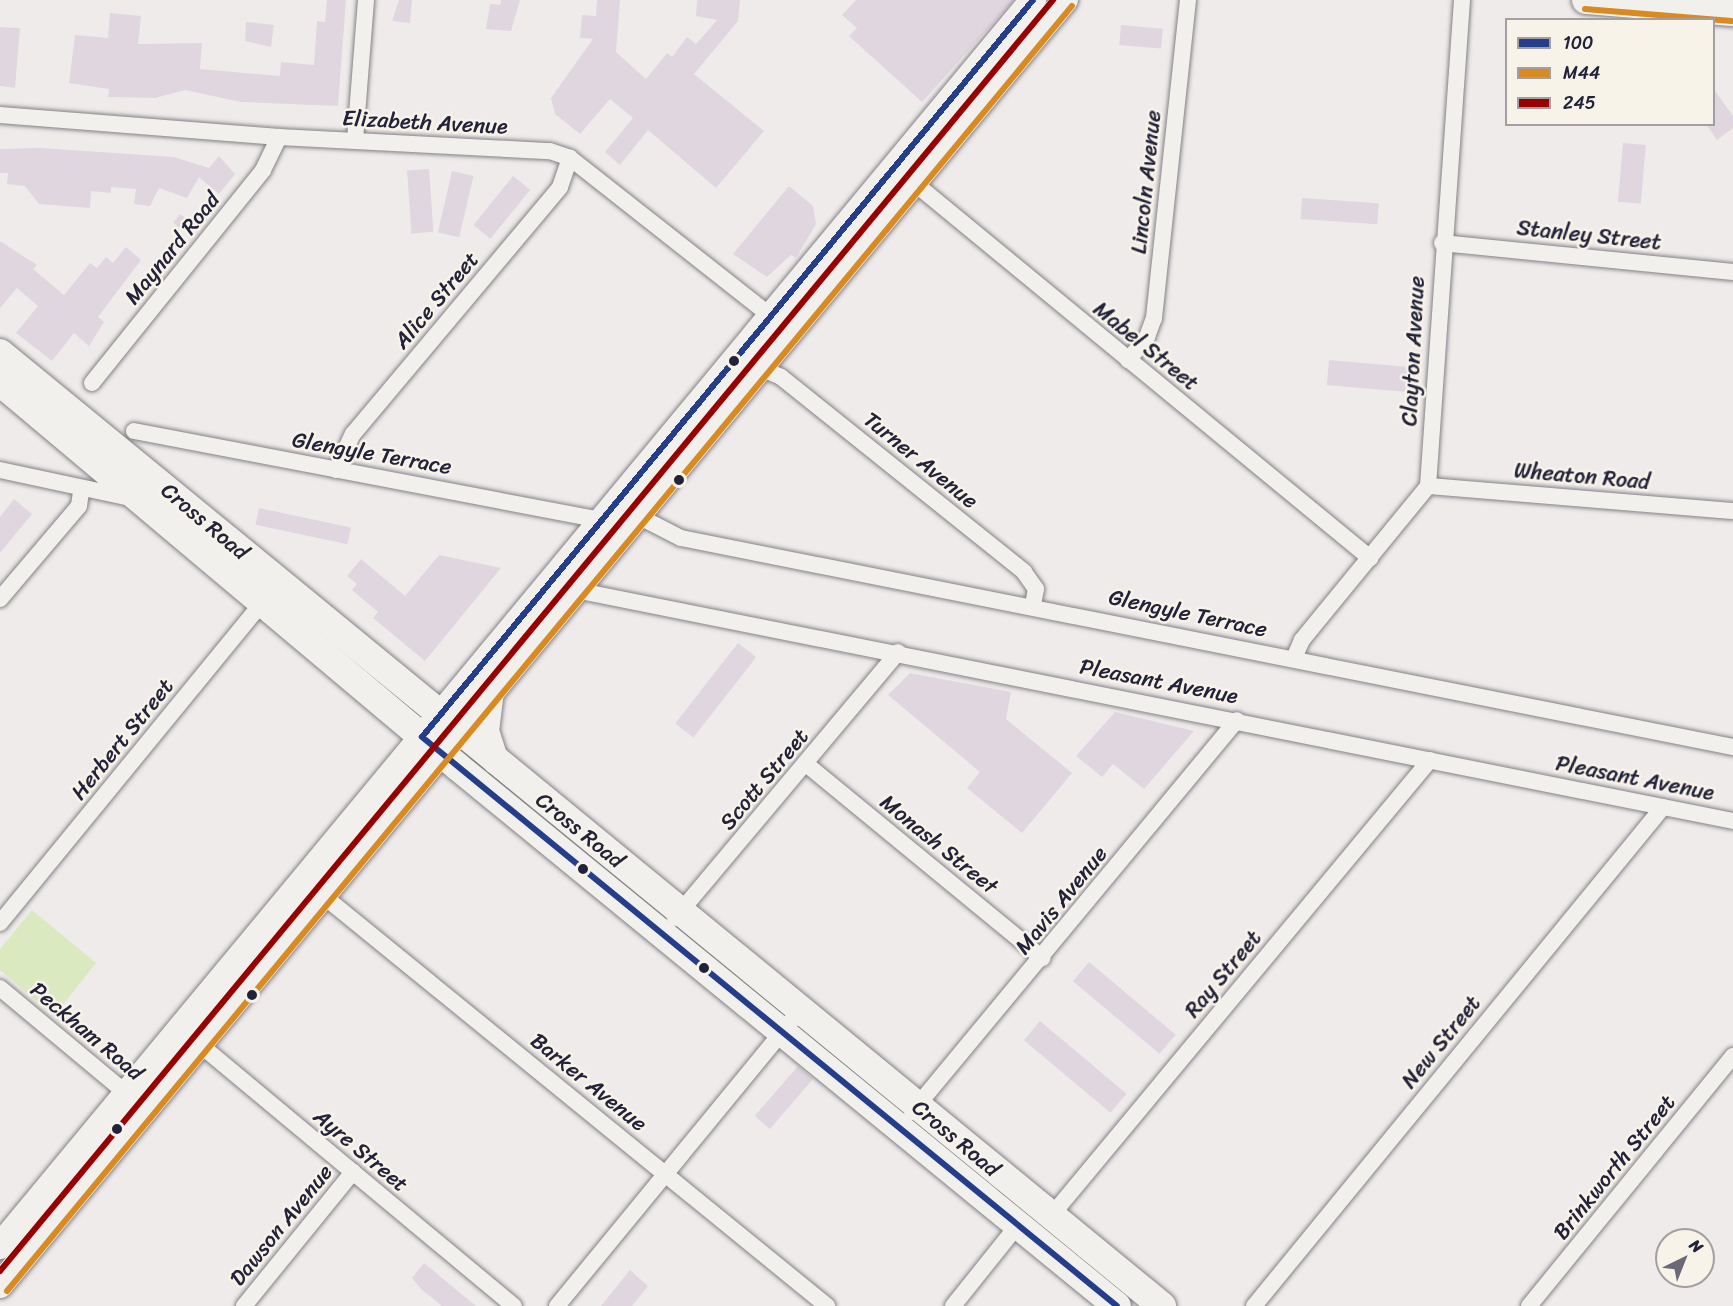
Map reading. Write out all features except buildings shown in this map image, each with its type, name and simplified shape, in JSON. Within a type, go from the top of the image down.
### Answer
[{"type":"highway","points":[[1586,0],[1715,7]]},
{"type":"highway","name":"Cross Road","points":[[0,352],[272,591],[440,734],[477,782],[663,933],[793,1020]]},
{"type":"highway","name":"Cross Road","points":[[0,381],[145,500],[272,591]]},
{"type":"highway","name":"Cross Road","points":[[440,734],[496,761],[681,911],[793,1020],[908,1116],[1018,1225],[1117,1306]]},
{"type":"highway","name":"Cross Road","points":[[908,1116],[1051,1216],[1162,1306]]},
{"type":"main road","points":[[904,174],[1033,0]]},
{"type":"main road","points":[[190,1036],[321,894],[412,788],[467,683],[602,520],[779,323],[904,174],[1065,0]]},
{"type":"main road","points":[[0,1285],[136,1101],[190,1036],[399,765],[491,691],[638,516],[770,372],[779,323]]},
{"type":"main road","points":[[399,765],[401,736],[395,697],[467,683]]},
{"type":"main road","points":[[491,691],[486,731],[496,761]]},
{"type":"main road","points":[[412,788],[448,777],[477,782]]},
{"type":"main road","points":[[0,1246],[136,1101]]},
{"type":"street","points":[[354,140],[366,0]]},
{"type":"street","name":"Lincoln Avenue","points":[[1128,360],[1147,337],[1154,318],[1188,0]]},
{"type":"street","name":"Clayton Avenue","points":[[1428,486],[1442,243],[1462,0]]},
{"type":"street","name":"Elizabeth Avenue","points":[[0,115],[279,137],[550,151],[570,158],[779,323]]},
{"type":"street","name":"Maynard Road","points":[[92,383],[264,170],[279,137]]},
{"type":"street","name":"Alice Street","points":[[336,470],[352,434],[560,187],[570,158]]},
{"type":"street","name":"Mabel Street","points":[[904,174],[1370,558]]},
{"type":"street","name":"Stanley Street","points":[[1442,243],[1733,272]]},
{"type":"street","name":"Turner Avenue","points":[[770,372],[1024,572],[1036,589],[1033,604]]},
{"type":"street","name":"Glengyle Terrace","points":[[134,431],[602,520]]},
{"type":"street","points":[[0,470],[72,484],[81,492],[145,500]]},
{"type":"street","points":[[1294,658],[1302,640],[1428,486]]},
{"type":"street","name":"Wheaton Road","points":[[1428,486],[1733,511]]},
{"type":"street","points":[[0,599],[79,506],[81,492]]},
{"type":"street","name":"Glengyle Terrace","points":[[638,516],[681,538],[1033,604],[1733,747]]},
{"type":"street","name":"Pleasant Avenue","points":[[575,590],[898,652],[1733,820]]},
{"type":"street","name":"Herbert Street","points":[[0,923],[272,591]]},
{"type":"street","name":"Scott Street","points":[[663,933],[898,652]]},
{"type":"street","name":"Mavis Avenue","points":[[908,1116],[1042,958],[1237,720]]},
{"type":"street","name":"Ray Street","points":[[1051,1216],[1430,760]]},
{"type":"street","name":"Monash Street","points":[[806,764],[1042,958]]},
{"type":"street","name":"New Street","points":[[1254,1306],[1663,807]]},
{"type":"street","name":"Barker Avenue","points":[[321,894],[827,1306]]},
{"type":"street","name":"Peckham Road","points":[[0,988],[136,1101]]},
{"type":"street","points":[[557,1306],[793,1020]]},
{"type":"street","name":"Ayre Street","points":[[190,1036],[353,1172],[496,1300],[514,1306]]},
{"type":"street","name":"Brinkworth Street","points":[[1529,1306],[1733,1056]]},
{"type":"street","name":"Dawson Avenue","points":[[244,1306],[353,1172]]},
{"type":"street","points":[[953,1306],[1018,1225]]},
{"type":"green space","points":[[32,910],[96,963],[54,1016],[0,970],[0,949]]},
{"type":"transit line","name":"100","points":[[1033,0],[422,737],[1117,1306]]},
{"type":"transit line","name":"245","points":[[0,1271],[1053,0]]},
{"type":"transit line","name":"M44","points":[[7,1291],[1072,6]]},
{"type":"transit line","name":"M44","points":[[1585,9],[1695,18]]},
{"type":"transit line","name":"M44","points":[[1715,20],[1732,21]]}]
